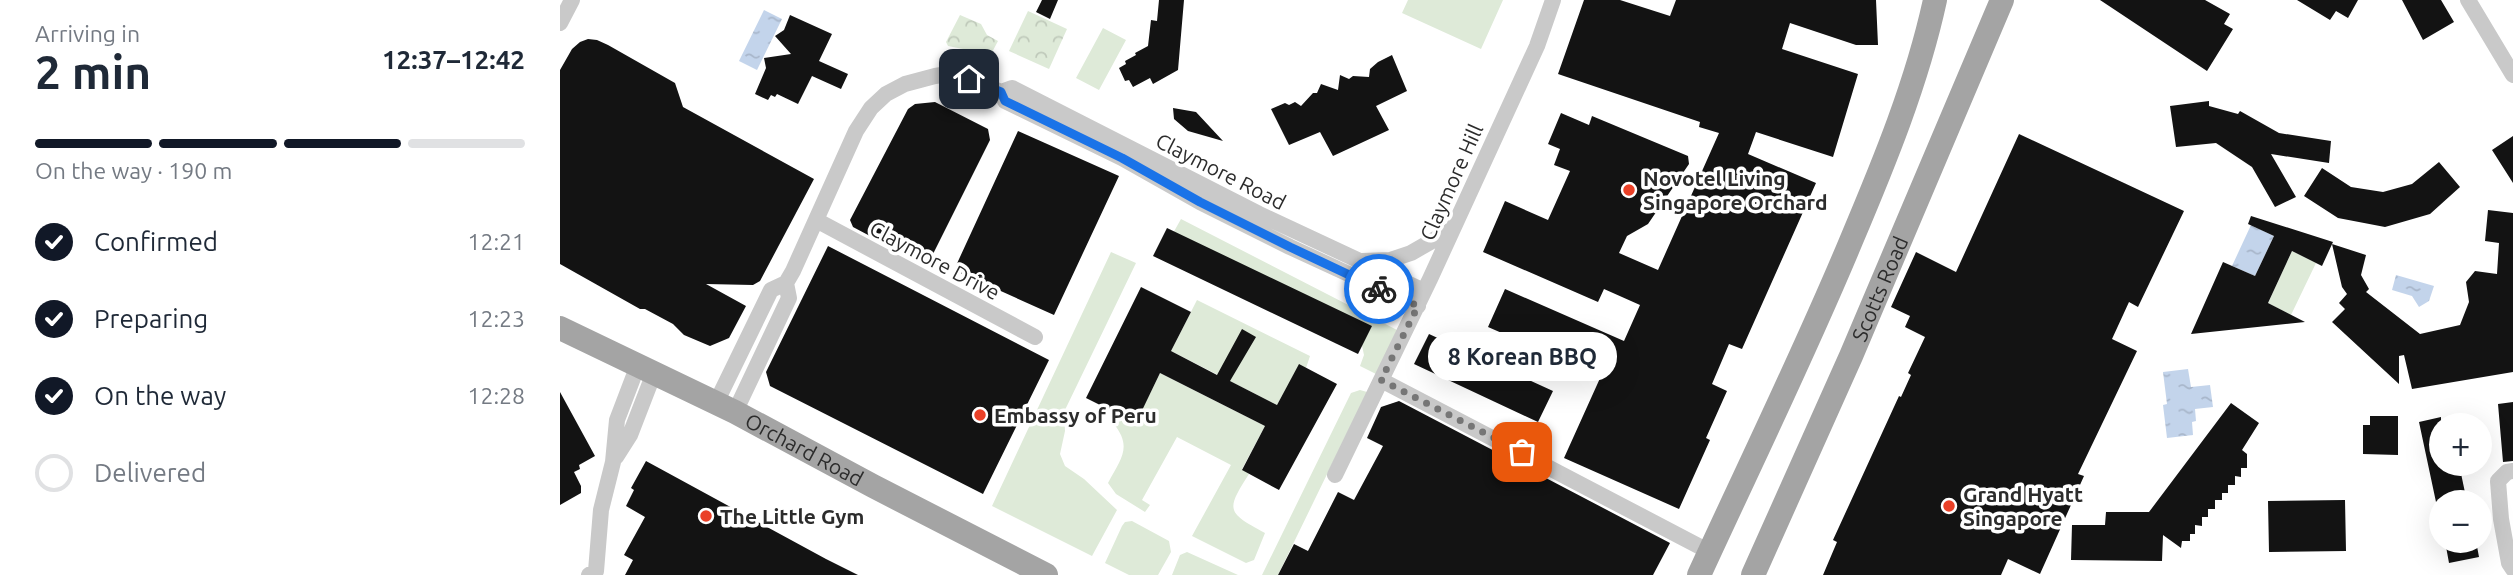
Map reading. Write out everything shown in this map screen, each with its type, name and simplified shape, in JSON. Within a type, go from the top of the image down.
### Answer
[{"type":"main road","points":[[1699,575],[1817,324],[1872,192],[1912,82],[1935,0]]},
{"type":"main road","name":"Scotts Road","points":[[1754,575],[1851,356],[2002,0]]},
{"type":"main road","name":"Orchard Road","points":[[560,328],[726,407],[1046,575]]},
{"type":"street","points":[[560,23],[572,0]]},
{"type":"street","name":"Claymore Hill","points":[[1335,475],[1421,299],[1537,46],[1553,0]]},
{"type":"street","points":[[2468,0],[2513,75]]},
{"type":"street","name":"Claymore Road","points":[[726,407],[771,290],[786,283],[856,131],[871,108],[886,94],[905,84],[935,75],[954,73],[1001,92],[1012,88],[1192,181],[1360,261],[1421,299]]},
{"type":"street","name":"Claymore Road","points":[[1001,92],[1005,101],[1122,158],[1200,202],[1290,247],[1421,299]]},
{"type":"street","name":"Claymore Drive","points":[[816,220],[1035,337]]},
{"type":"street","points":[[1360,261],[1391,260],[1411,253],[1453,229]]},
{"type":"street","points":[[589,575],[596,571],[601,510],[613,462],[617,420],[646,369]]},
{"type":"street","points":[[1381,380],[1710,552]]},
{"type":"street","points":[[2513,471],[2507,472],[2498,481],[2498,495],[2513,569]]},
{"type":"green space","points":[[1408,0],[1503,0],[1481,49],[1402,13]]},
{"type":"green space","points":[[1028,11],[1067,29],[1049,69],[1009,51]]},
{"type":"green space","points":[[960,15],[981,24],[987,35],[998,41],[989,58],[973,51],[948,46],[946,42]]},
{"type":"green space","points":[[1103,28],[1126,40],[1099,90],[1076,78]]},
{"type":"green space","points":[[1181,219],[1397,330],[1376,374],[1360,366],[1364,355],[1359,332],[1172,235]]},
{"type":"green space","points":[[2292,251],[2316,263],[2291,315],[2268,303]]},
{"type":"green space","points":[[1111,252],[1136,263],[1064,412],[1065,431],[1060,454],[1065,466],[1084,479],[1117,510],[1092,556],[992,506]]},
{"type":"green space","points":[[1197,300],[1310,356],[1306,368],[1299,365],[1277,405],[1171,351]]},
{"type":"green space","points":[[1160,373],[1265,426],[1242,469],[1249,474],[1234,503],[1237,515],[1265,533],[1254,560],[1246,563],[1192,536],[1231,465],[1177,437],[1142,500],[1150,505],[1145,512],[1116,494],[1108,483],[1121,459],[1124,446],[1113,423],[1119,414],[1136,422]]},
{"type":"green space","points":[[1360,390],[1367,392],[1278,575],[1262,575],[1351,393]]},
{"type":"green space","points":[[1132,521],[1169,541],[1171,552],[1158,575],[1129,575],[1105,563],[1122,526],[1125,522]]},
{"type":"green space","points":[[1187,552],[1238,575],[1172,575],[1180,555]]},
{"type":"water","points":[[764,10],[782,19],[757,70],[739,61]]},
{"type":"water","points":[[2251,225],[2274,236],[2255,276],[2232,266]]},
{"type":"water","points":[[2396,275],[2434,286],[2429,301],[2419,307],[2412,296],[2392,290]]},
{"type":"water","points":[[2188,369],[2191,387],[2210,385],[2213,407],[2195,409],[2193,435],[2167,438],[2163,372]]},
{"type":"building","points":[[1042,0],[1058,0],[1050,19],[1036,12]]},
{"type":"building","points":[[1159,0],[1184,0],[1178,70],[1153,84],[1150,78],[1133,87],[1129,80],[1125,81],[1119,68],[1136,55],[1135,53],[1148,46],[1151,20],[1157,21]]},
{"type":"building","points":[[1584,0],[1620,0],[1670,16],[1676,0],[1876,0],[1878,45],[1856,45],[1790,23],[1782,49],[1858,74],[1833,157],[1756,132],[1748,154],[1816,183],[1742,349],[1729,344],[1712,384],[1727,391],[1706,438],[1710,440],[1679,509],[1564,458],[1601,376],[1488,327],[1505,289],[1624,341],[1640,305],[1604,289],[1598,302],[1483,252],[1505,201],[1548,220],[1570,171],[1554,165],[1560,149],[1548,144],[1561,113],[1589,125],[1592,116],[1688,156],[1689,164],[1648,224],[1627,236],[1619,253],[1658,270],[1719,133],[1699,127],[1700,122],[1558,74]]},
{"type":"building","points":[[2100,0],[2205,0],[2230,14],[2224,24],[2233,29],[2207,71]]},
{"type":"building","points":[[2297,0],[2358,0],[2348,18],[2336,11],[2330,20]]},
{"type":"building","points":[[2402,0],[2441,0],[2454,22],[2423,40]]},
{"type":"building","points":[[790,15],[832,34],[819,61],[848,74],[841,89],[812,76],[798,104],[777,94],[775,97],[771,95],[768,100],[755,94],[766,68],[764,58],[791,54],[775,36],[784,30]]},
{"type":"building","points":[[588,39],[608,45],[675,83],[683,107],[814,179],[760,281],[753,285],[706,284],[746,306],[729,338],[710,346],[684,335],[673,324],[640,309],[560,264],[560,70],[572,49]]},
{"type":"building","points":[[1392,55],[1407,91],[1376,106],[1389,130],[1333,156],[1320,132],[1289,145],[1271,109],[1295,102],[1301,106],[1313,93],[1317,93],[1321,84],[1338,90],[1340,75],[1349,79],[1353,76],[1369,77],[1370,69]]},
{"type":"building","points":[[2209,101],[2209,106],[2238,114],[2240,111],[2279,133],[2331,141],[2329,163],[2271,154],[2296,197],[2275,207],[2252,167],[2216,143],[2176,147],[2170,106]]},
{"type":"building","points":[[935,102],[988,129],[990,140],[928,264],[919,262],[853,227],[850,220],[908,109],[915,104]]},
{"type":"building","points":[[1173,108],[1196,112],[1223,141],[1188,131],[1174,119]]},
{"type":"building","points":[[1018,131],[1119,176],[1054,315],[954,270]]},
{"type":"building","points":[[2019,134],[2184,211],[2138,307],[2129,302],[2112,339],[2137,351],[2078,474],[2084,476],[2040,574],[2008,559],[2001,575],[1823,575],[1837,542],[1833,540],[1911,375],[1908,373],[1925,337],[1905,327],[1910,316],[1891,307],[1916,252],[1956,272]]},
{"type":"building","points":[[2513,136],[2513,183],[2492,150]]},
{"type":"building","points":[[2439,162],[2460,187],[2430,214],[2385,227],[2338,218],[2304,196],[2322,168],[2351,187],[2383,192],[2412,184]]},
{"type":"building","points":[[2488,210],[2513,213],[2513,372],[2412,389],[2404,355],[2399,356],[2399,384],[2332,322],[2345,309],[2339,303],[2347,294],[2342,287],[2332,244],[2366,255],[2361,275],[2369,289],[2366,292],[2420,334],[2460,325],[2469,302],[2466,282],[2475,271],[2497,274],[2499,243],[2485,241]]},
{"type":"building","points":[[2251,216],[2333,242],[2322,266],[2292,251],[2268,303],[2305,322],[2191,334],[2223,262],[2255,276],[2274,236],[2248,224]]},
{"type":"building","points":[[1167,228],[1372,326],[1358,354],[1153,256]]},
{"type":"building","points":[[828,246],[1049,360],[983,494],[770,386],[766,372]]},
{"type":"building","points":[[1141,287],[1191,312],[1171,351],[1217,375],[1242,329],[1256,337],[1230,381],[1277,405],[1299,364],[1337,384],[1279,490],[1242,470],[1265,426],[1160,373],[1136,423],[1086,398]]},
{"type":"building","points":[[1429,334],[1553,391],[1538,422],[1414,364]]},
{"type":"building","points":[[560,392],[595,456],[579,465],[580,469],[574,472],[581,486],[581,493],[560,505]]},
{"type":"building","points":[[1399,401],[1670,543],[1653,575],[1278,575],[1294,544],[1308,551],[1338,492],[1354,500],[1383,446],[1367,438],[1381,407]]},
{"type":"building","points":[[2513,402],[2513,461],[2503,462],[2498,404]]},
{"type":"building","points":[[2231,403],[2259,423],[2242,450],[2247,454],[2247,468],[2241,468],[2241,477],[2235,476],[2235,485],[2228,485],[2228,493],[2222,493],[2222,500],[2215,500],[2215,509],[2208,509],[2208,517],[2202,517],[2202,526],[2195,525],[2195,534],[2190,534],[2190,541],[2182,541],[2181,548],[2163,535],[2162,561],[2071,560],[2072,525],[2105,525],[2106,512],[2149,512]]},
{"type":"building","points":[[2370,416],[2398,416],[2398,455],[2363,454],[2363,425],[2370,425]]},
{"type":"building","points":[[2429,420],[2429,469],[2419,422]]},
{"type":"building","points":[[646,461],[858,575],[625,575],[633,560],[624,555],[645,517],[626,506],[634,490],[631,488]]},
{"type":"building","points":[[2430,476],[2462,476],[2464,490],[2433,490]]},
{"type":"building","points":[[2345,500],[2346,551],[2269,552],[2268,501]]},
{"type":"building","points":[[2447,553],[2478,553],[2479,557],[2449,563]]},
{"type":"way so far","points":[[1379,289],[1418,306],[1381,380],[1522,452]]},
{"type":"place","name":"Novotel Living Singapore Orchard","points":[[1629,190]]},
{"type":"place","name":"Embassy of Peru","points":[[980,415]]},
{"type":"place","name":"8 Korean BBQ","points":[[1522,452]]},
{"type":"place","name":"Grand Hyatt Singapore","points":[[1949,506]]},
{"type":"place","name":"The Little Gym","points":[[706,516]]},
{"type":"route","points":[[969,79],[990,86],[1001,92],[1005,101],[1146,170],[1200,202],[1379,289]]}]
